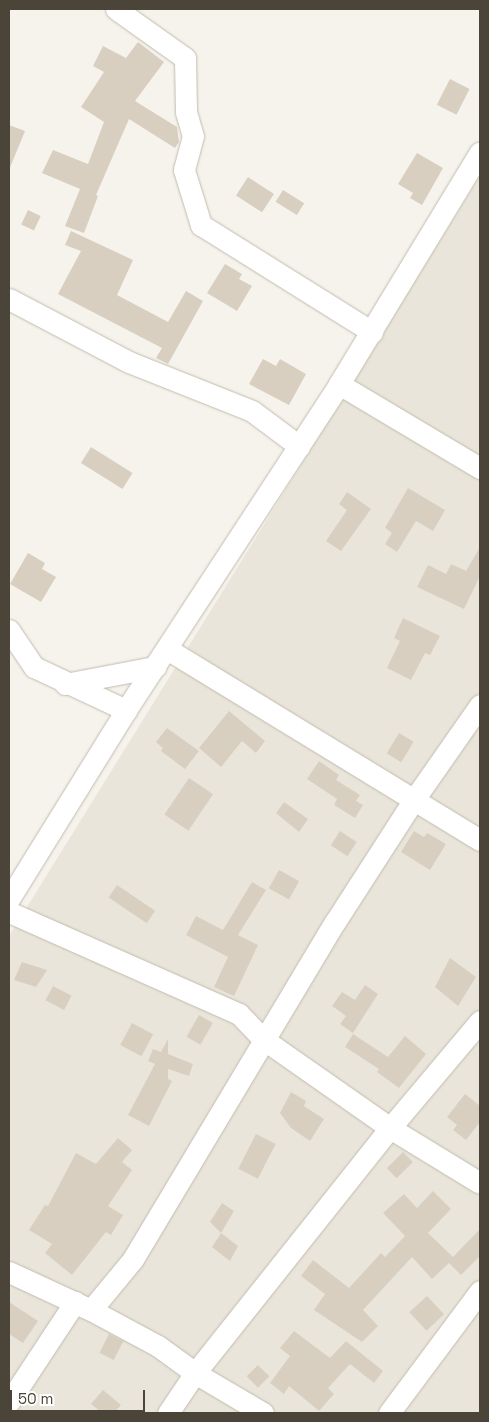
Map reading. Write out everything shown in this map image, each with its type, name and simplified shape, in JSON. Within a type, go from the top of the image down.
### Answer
[{"type":"street","points":[[116,9],[185,58],[186,112],[193,136],[184,170],[201,225],[372,332]]},
{"type":"street","points":[[9,899],[126,710],[167,650],[372,332],[480,152]]},
{"type":"street","points":[[9,299],[129,362],[252,411],[299,446]]},
{"type":"street","points":[[339,384],[480,468]]},
{"type":"street","points":[[9,630],[27,661],[65,684],[126,710]]},
{"type":"street","points":[[167,650],[480,840]]},
{"type":"street","points":[[65,684],[109,673],[155,667]]},
{"type":"street","points":[[9,1402],[83,1306],[133,1259],[263,1039],[413,801],[480,705]]},
{"type":"street","points":[[9,912],[239,1014],[263,1039],[390,1128],[480,1183]]},
{"type":"street","points":[[168,1413],[196,1374],[390,1128],[480,1021]]},
{"type":"street","points":[[9,1272],[83,1306],[178,1358],[196,1374],[263,1413]]},
{"type":"street","points":[[389,1413],[480,1291]]},
{"type":"shaded area","points":[[480,176],[480,1413],[9,1413],[9,936]]},
{"type":"building","points":[[138,42],[164,62],[135,101],[177,127],[179,142],[175,148],[129,119],[96,195],[98,196],[84,233],[65,226],[80,189],[42,173],[53,150],[88,164],[104,122],[81,107],[104,72],[93,66],[103,46],[126,58]]},
{"type":"building","points":[[450,79],[470,89],[456,115],[437,105]]},
{"type":"building","points":[[9,125],[25,131],[9,170]]},
{"type":"building","points":[[417,153],[443,168],[422,205],[410,198],[413,193],[398,184]]},
{"type":"building","points":[[248,177],[274,194],[262,212],[236,195]]},
{"type":"building","points":[[283,190],[304,203],[297,215],[276,202]]},
{"type":"building","points":[[28,210],[41,216],[34,230],[21,225]]},
{"type":"building","points":[[71,231],[133,260],[117,295],[168,322],[186,291],[203,301],[168,364],[156,358],[162,348],[58,294],[81,251],[65,245]]},
{"type":"building","points":[[225,264],[242,274],[239,279],[252,286],[237,311],[207,293]]},
{"type":"building","points":[[263,359],[276,366],[280,359],[306,374],[289,405],[249,384]]},
{"type":"building","points":[[91,447],[133,473],[122,489],[81,463]]},
{"type":"building","points":[[408,488],[445,510],[433,531],[416,521],[397,552],[385,544],[392,533],[385,528]]},
{"type":"building","points":[[347,492],[371,509],[341,551],[326,541],[347,510],[339,504]]},
{"type":"building","points":[[480,547],[480,576],[464,609],[417,587],[428,565],[446,574],[451,564],[466,571]]},
{"type":"building","points":[[28,553],[45,563],[42,569],[56,577],[41,602],[10,584]]},
{"type":"building","points":[[403,618],[440,636],[430,655],[425,653],[411,680],[387,668],[400,641],[394,638]]},
{"type":"building","points":[[229,711],[265,741],[256,753],[242,741],[221,767],[199,748]]},
{"type":"building","points":[[167,728],[199,751],[185,769],[161,751],[163,748],[156,742]]},
{"type":"building","points":[[399,733],[414,742],[401,762],[387,754]]},
{"type":"building","points":[[319,761],[339,775],[336,780],[360,795],[356,801],[363,805],[355,818],[334,805],[337,799],[307,779]]},
{"type":"building","points":[[189,778],[213,794],[188,831],[164,814]]},
{"type":"building","points":[[284,802],[308,819],[299,832],[276,813]]},
{"type":"building","points":[[340,831],[357,842],[348,856],[331,845]]},
{"type":"building","points":[[414,831],[424,837],[427,833],[446,844],[430,870],[401,852]]},
{"type":"building","points":[[279,870],[299,881],[289,900],[269,888]]},
{"type":"building","points":[[252,882],[266,890],[238,935],[258,945],[234,996],[214,987],[228,957],[186,935],[196,916],[223,930]]},
{"type":"building","points":[[117,885],[155,911],[147,923],[109,897]]},
{"type":"building","points":[[450,958],[476,977],[458,1006],[435,987]]},
{"type":"building","points":[[22,962],[47,970],[36,987],[14,980]]},
{"type":"building","points":[[365,985],[378,994],[353,1033],[340,1024],[346,1016],[332,1006],[342,992],[355,1000]]},
{"type":"building","points":[[53,986],[72,996],[64,1010],[45,1000]]},
{"type":"building","points":[[199,1015],[213,1023],[200,1045],[186,1037]]},
{"type":"building","points":[[132,1023],[153,1034],[141,1056],[120,1045]]},
{"type":"building","points":[[353,1034],[388,1057],[405,1036],[426,1054],[399,1088],[377,1072],[379,1069],[345,1047]]},
{"type":"building","points":[[168,1039],[168,1054],[193,1064],[189,1076],[168,1069],[168,1079],[172,1081],[149,1126],[128,1115],[155,1064],[148,1061],[153,1049],[161,1052]]},
{"type":"building","points":[[291,1092],[306,1101],[304,1106],[324,1119],[310,1141],[291,1128],[280,1113]]},
{"type":"building","points":[[465,1094],[480,1106],[480,1122],[466,1140],[453,1130],[457,1125],[447,1117]]},
{"type":"building","points":[[256,1134],[276,1144],[258,1179],[238,1169]]},
{"type":"building","points":[[118,1138],[132,1150],[122,1162],[132,1170],[108,1206],[123,1215],[111,1235],[106,1232],[72,1275],[45,1253],[52,1244],[29,1230],[45,1205],[48,1206],[76,1153],[96,1164]]},
{"type":"building","points":[[403,1152],[413,1162],[397,1178],[387,1168]]},
{"type":"building","points":[[433,1191],[451,1209],[428,1233],[453,1257],[480,1229],[480,1256],[461,1275],[449,1263],[432,1279],[412,1257],[363,1310],[378,1326],[362,1342],[314,1310],[325,1294],[301,1276],[313,1260],[349,1288],[381,1253],[385,1257],[405,1236],[383,1213],[404,1194],[417,1208]]},
{"type":"building","points":[[222,1203],[234,1211],[221,1233],[210,1222]]},
{"type":"building","points":[[221,1233],[238,1246],[230,1261],[212,1247]]},
{"type":"building","points":[[427,1296],[444,1314],[426,1331],[409,1312]]},
{"type":"building","points":[[9,1302],[38,1321],[23,1343],[9,1334]]},
{"type":"building","points":[[294,1331],[330,1358],[346,1341],[383,1371],[374,1383],[350,1364],[328,1388],[334,1394],[319,1411],[289,1386],[284,1394],[270,1383],[290,1356],[280,1348]]},
{"type":"building","points":[[109,1334],[123,1341],[114,1360],[99,1353]]},
{"type":"building","points":[[258,1365],[269,1376],[258,1388],[247,1376]]},
{"type":"building","points":[[103,1390],[121,1405],[114,1413],[102,1413],[91,1404]]}]
